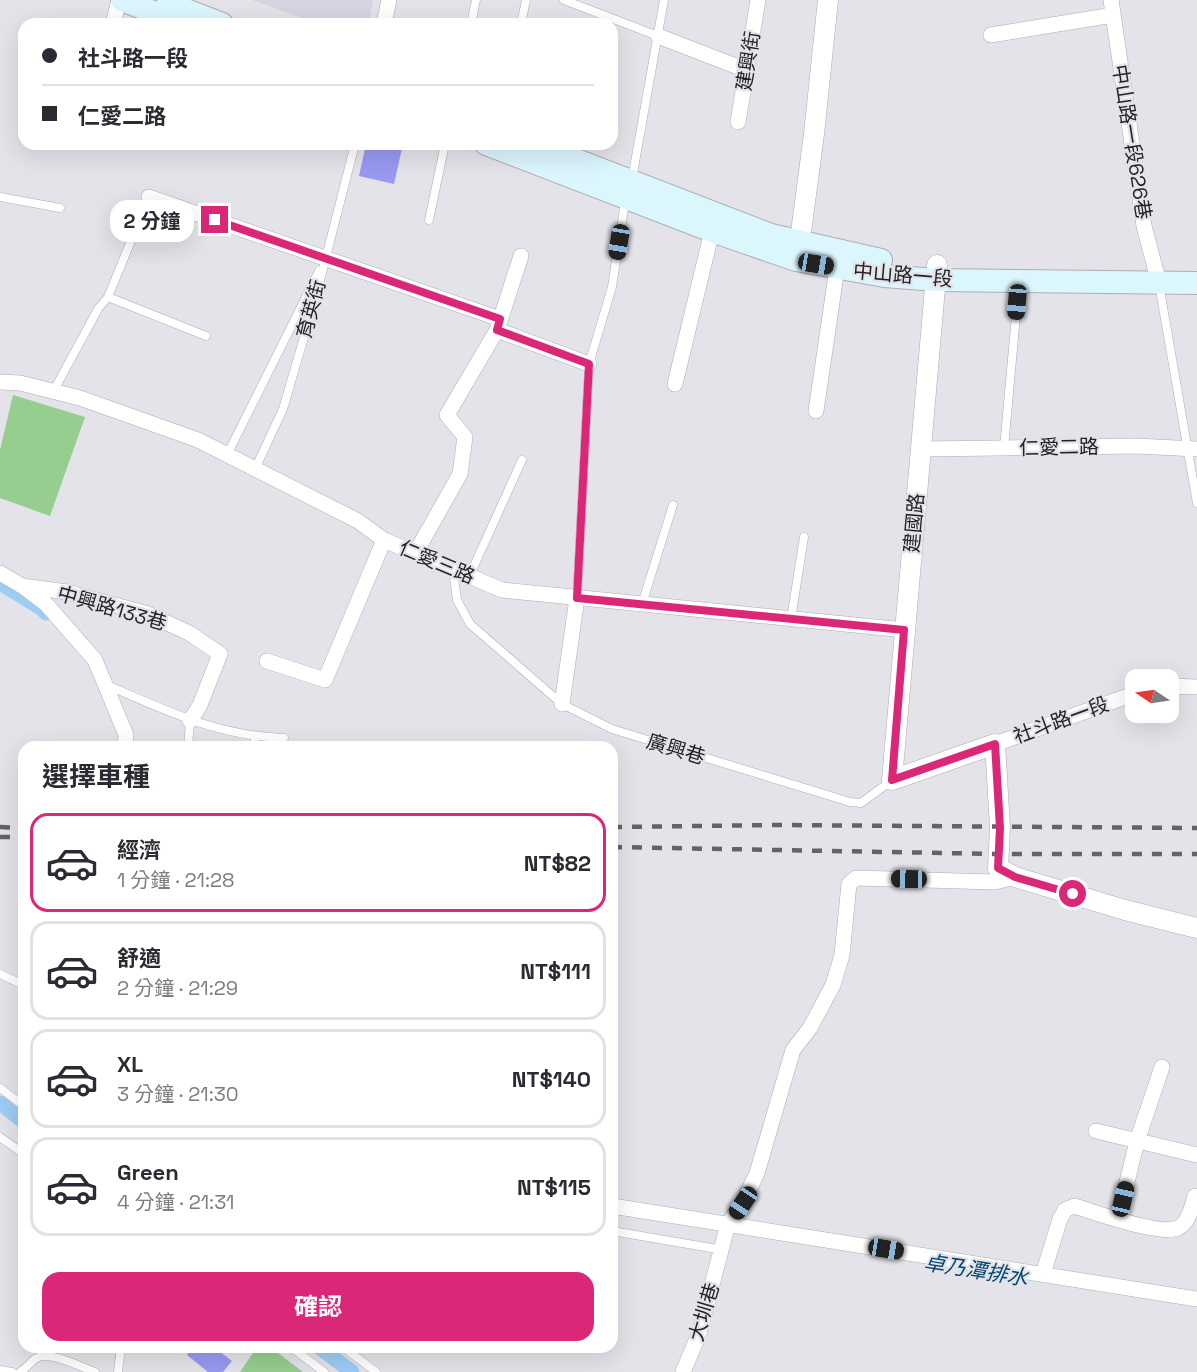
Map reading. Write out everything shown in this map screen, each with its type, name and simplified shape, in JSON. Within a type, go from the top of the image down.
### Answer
[{"type":"main road","points":[[120,0],[168,18]]},
{"type":"main road","points":[[161,0],[207,18]]},
{"type":"main road","name":"中山路一段","points":[[505,150],[771,235],[798,251],[837,268],[884,276],[937,273],[1156,275],[1197,283]]},
{"type":"main road","name":"中山路一段","points":[[548,150],[712,231],[798,251],[892,262],[937,273],[1019,281],[1156,275],[1197,267]]},
{"type":"street","points":[[115,18],[120,0]]},
{"type":"street","points":[[385,18],[389,0]]},
{"type":"street","name":"建興街","points":[[738,122],[758,0]]},
{"type":"street","points":[[798,251],[828,0]]},
{"type":"street","points":[[991,35],[1112,8]]},
{"type":"street","name":"中山路一段626巷","points":[[1112,8],[1144,226],[1156,275]]},
{"type":"street","points":[[658,36],[746,69]]},
{"type":"street","points":[[149,197],[325,259],[498,325],[589,364]]},
{"type":"street","points":[[675,384],[712,231]]},
{"type":"street","points":[[416,552],[460,474],[465,436],[447,415],[498,325],[521,256]]},
{"type":"street","points":[[816,411],[837,268]]},
{"type":"street","name":"建國路","points":[[892,780],[937,273]]},
{"type":"street","name":"仁愛三路","points":[[0,382],[20,383],[80,399],[198,440],[358,521],[384,540],[502,590],[904,630]]},
{"type":"street","name":"仁愛二路","points":[[921,449],[1136,446],[1193,449]]},
{"type":"street","points":[[267,661],[325,680],[384,540]]},
{"type":"street","name":"中興路133巷","points":[[0,573],[22,586],[67,592],[148,614],[189,633],[219,654],[200,705],[189,721]]},
{"type":"street","points":[[22,586],[46,604],[95,660],[126,735],[126,741]]},
{"type":"street","points":[[562,704],[577,598]]},
{"type":"street","points":[[1179,686],[1197,687]]},
{"type":"street","name":"社斗路一段","points":[[1015,877],[998,868],[1000,828],[995,744],[1125,697]]},
{"type":"street","points":[[892,780],[995,744]]},
{"type":"street","points":[[728,1224],[743,1203],[757,1173],[793,1050],[810,1028],[833,985],[842,955],[849,884],[856,878],[994,882],[1015,877],[1125,910],[1197,928]]},
{"type":"street","points":[[1118,1219],[1137,1141],[1162,1067]]},
{"type":"street","points":[[1096,1131],[1197,1155]]},
{"type":"street","points":[[1043,1274],[1060,1219],[1065,1210],[1074,1206],[1149,1227],[1179,1227],[1188,1218],[1196,1193]]},
{"type":"street","points":[[618,1207],[1197,1299]]},
{"type":"street","name":"大圳巷","points":[[683,1372],[699,1334],[728,1224]]},
{"type":"lane","points":[[472,18],[476,0]]},
{"type":"lane","points":[[522,18],[526,0]]},
{"type":"lane","points":[[564,0],[611,18]]},
{"type":"lane","points":[[577,598],[589,364],[612,287],[664,0]]},
{"type":"lane","points":[[618,21],[658,36]]},
{"type":"lane","name":"育英街","points":[[255,469],[283,409],[315,300],[353,150]]},
{"type":"lane","points":[[429,220],[444,150]]},
{"type":"lane","points":[[0,197],[60,208]]},
{"type":"lane","points":[[53,392],[98,309],[108,297],[149,197]]},
{"type":"lane","points":[[227,455],[325,259]]},
{"type":"lane","points":[[1156,275],[1193,449],[1197,503]]},
{"type":"lane","points":[[1004,448],[1019,281]]},
{"type":"lane","points":[[108,297],[206,336]]},
{"type":"lane","points":[[469,577],[522,460]]},
{"type":"lane","points":[[642,604],[673,506]]},
{"type":"lane","points":[[791,619],[804,537]]},
{"type":"lane","name":"廣興巷","points":[[453,570],[457,600],[470,624],[562,704],[612,729],[850,802],[861,803],[892,780]]},
{"type":"lane","points":[[106,684],[189,721],[255,737],[284,738]]},
{"type":"lane","points":[[188,741],[189,721]]},
{"type":"lane","points":[[255,737],[255,741]]},
{"type":"lane","points":[[0,974],[18,982]]},
{"type":"lane","points":[[0,1088],[18,1102]]},
{"type":"lane","points":[[0,1137],[18,1150]]},
{"type":"lane","points":[[618,1232],[724,1246]]},
{"type":"lane","points":[[118,1372],[120,1353]]},
{"type":"lane","points":[[299,1353],[324,1372]]},
{"type":"lane","points":[[351,1353],[376,1372]]},
{"type":"lane","points":[[21,1372],[28,1368],[35,1359],[44,1355],[95,1372]]},
{"type":"lane","points":[[0,1370],[12,1372]]},
{"type":"shaded area","points":[[252,0],[373,0],[370,18],[302,18]]},
{"type":"green space","points":[[13,395],[85,417],[50,516],[0,498],[0,450]]},
{"type":"green space","points":[[253,1353],[278,1353],[303,1372],[240,1372]]},
{"type":"building","points":[[365,150],[402,150],[394,184],[359,176]]},
{"type":"building","points":[[189,1353],[222,1353],[232,1361],[223,1372],[208,1372],[187,1355]]},
{"type":"waterway","name":"卓乃潭排水","points":[[0,583],[46,613]]},
{"type":"waterway","points":[[0,1103],[18,1117]]},
{"type":"waterway","points":[[327,1353],[352,1372]]},
{"type":"railway","points":[[618,827],[778,825],[1197,828]]},
{"type":"railway","points":[[0,827],[18,828]]},
{"type":"railway","points":[[0,837],[18,837]]},
{"type":"railway","points":[[618,847],[998,854],[1197,854]]},
{"type":"route","points":[[215,220],[500,319],[497,330],[589,364],[577,598],[904,630],[892,780],[995,744],[1000,828],[998,868],[1015,877],[1073,894]]}]
